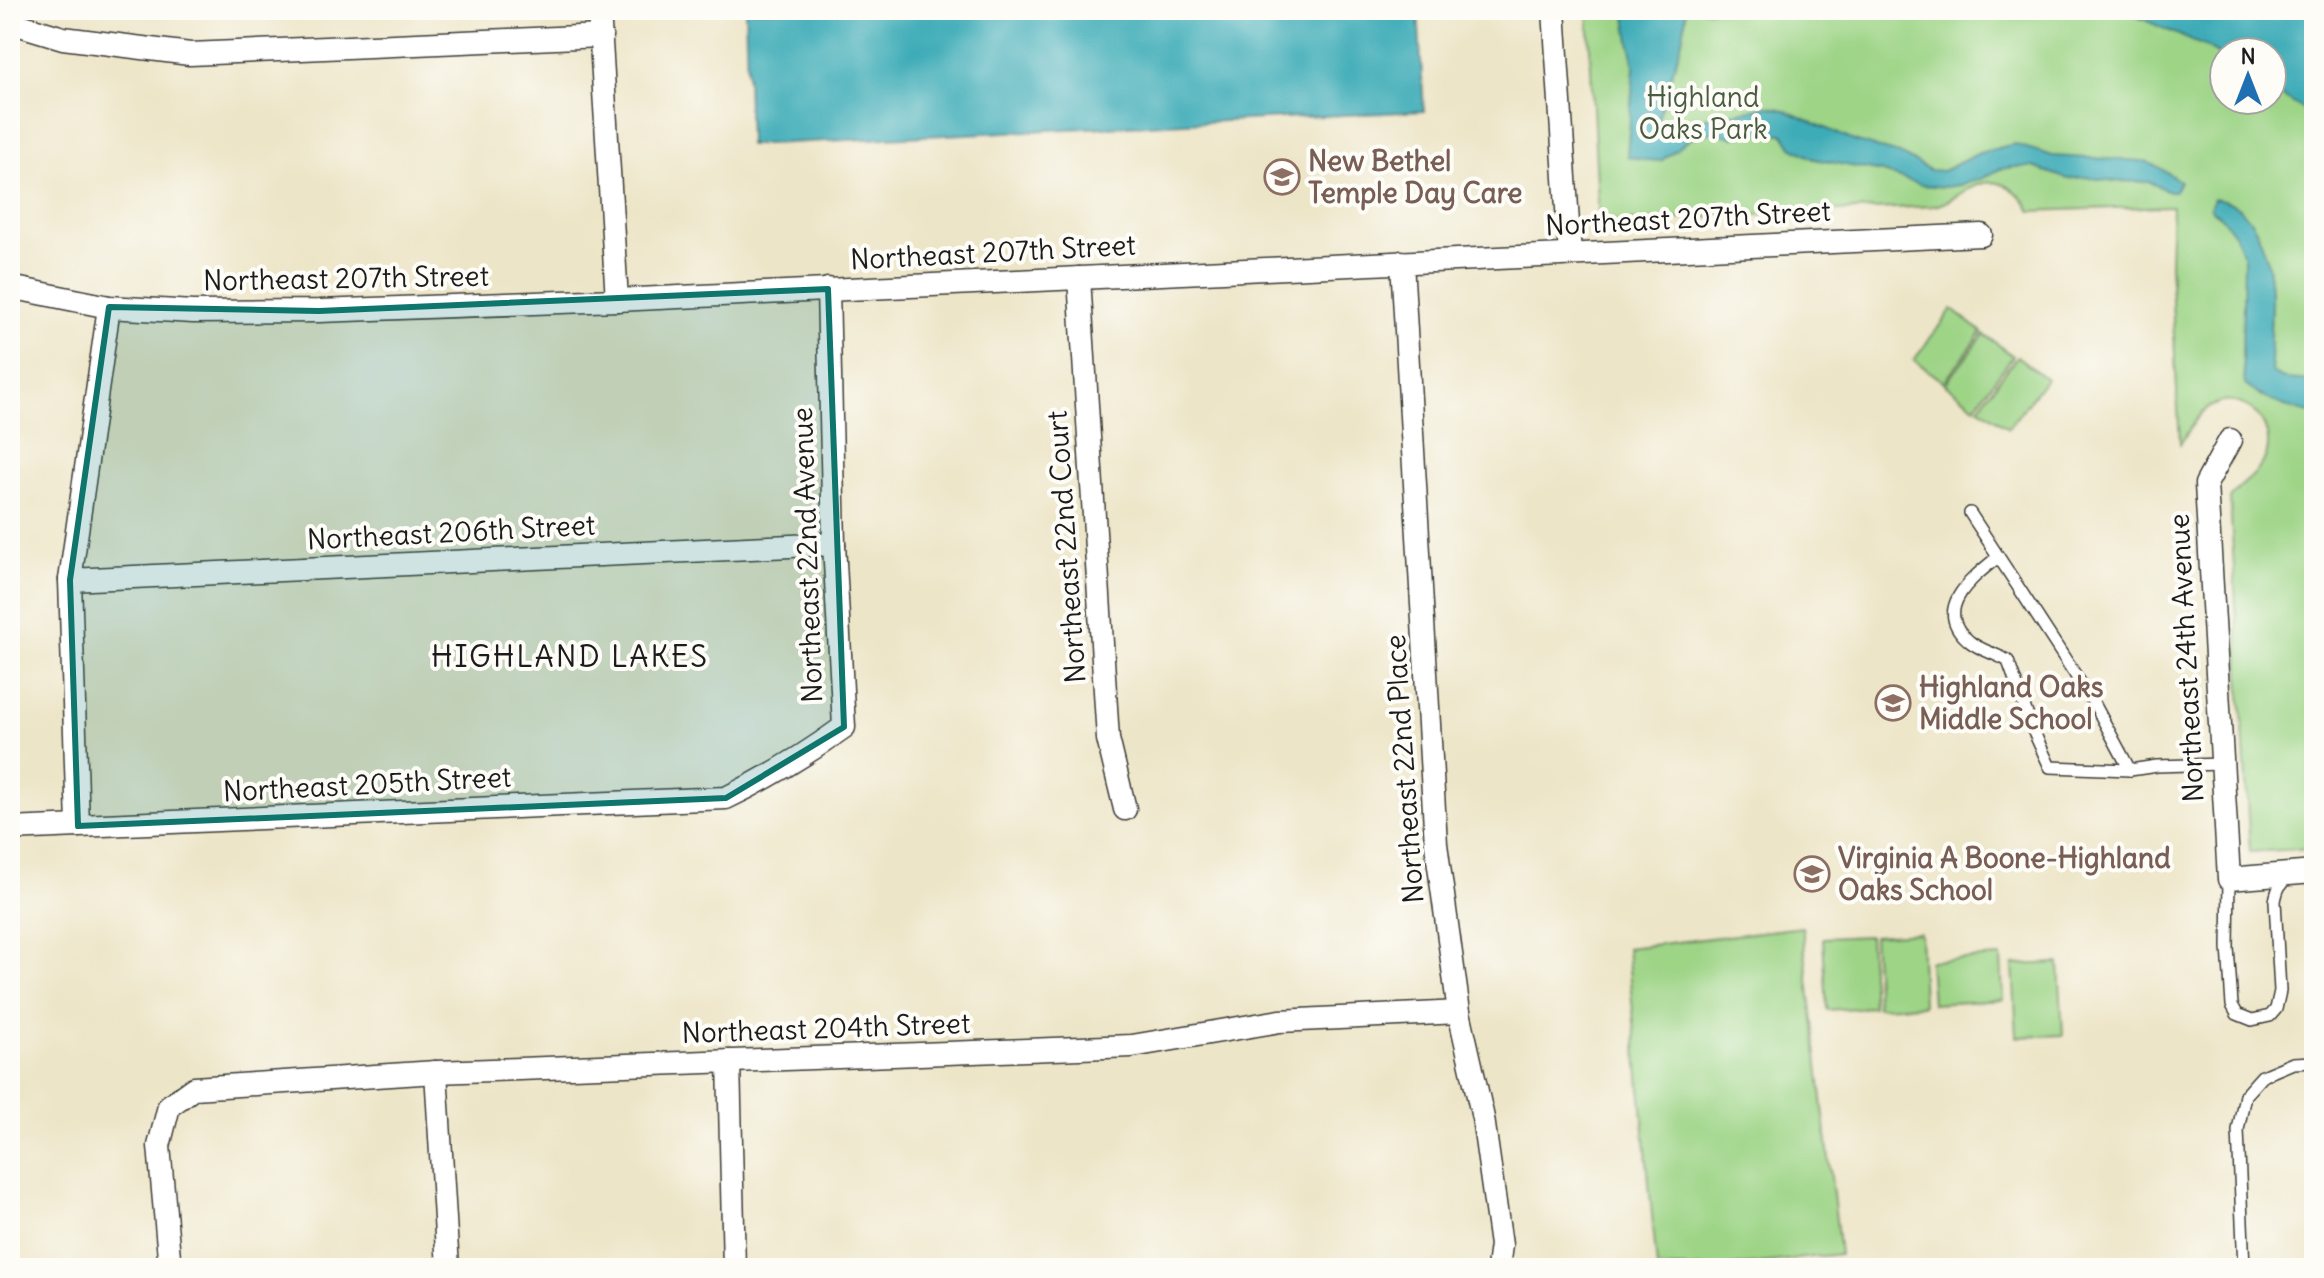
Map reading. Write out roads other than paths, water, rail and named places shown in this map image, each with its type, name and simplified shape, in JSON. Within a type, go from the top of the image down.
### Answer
[{"type":"street","points":[[599,10],[617,300]]},
{"type":"street","points":[[1554,10],[1570,254]]},
{"type":"street","points":[[10,22],[63,38],[190,54],[601,36]]},
{"type":"street","name":"Northeast 207th Street","points":[[10,287],[109,307],[193,312],[319,311],[617,300],[1981,235]]},
{"type":"street","name":"Northeast 22nd Place","points":[[1402,262],[1436,844],[1459,1012],[1483,1118],[1501,1245],[1498,1268]]},
{"type":"street","name":"Northeast 22nd Court","points":[[1079,278],[1108,739],[1125,809]]},
{"type":"street","name":"Northeast 22nd Avenue","points":[[726,798],[799,759],[844,727],[834,544],[828,289]]},
{"type":"street","points":[[78,826],[70,580],[109,307]]},
{"type":"street","name":"Northeast 24th Avenue","points":[[2229,879],[2206,484],[2230,440]]},
{"type":"street","name":"Northeast 206th Street","points":[[70,580],[834,544]]},
{"type":"street","name":"Northeast 205th Street","points":[[10,829],[726,798]]},
{"type":"street","points":[[2229,879],[2303,873]]},
{"type":"street","name":"Northeast 204th Street","points":[[170,1268],[159,1146],[169,1106],[194,1088],[436,1072],[1132,1046],[1280,1021],[1459,1012]]},
{"type":"street","points":[[729,1061],[734,1268]]},
{"type":"street","points":[[436,1072],[448,1268]]},
{"type":"lane","points":[[1970,513],[2095,705],[2130,770]]},
{"type":"lane","points":[[1998,557],[1966,582],[1957,597],[1953,617],[1970,642],[2008,661],[2050,767],[2130,770],[2221,764]]},
{"type":"lane","points":[[2229,879],[2228,947],[2232,1005],[2237,1014],[2252,1020],[2270,1016],[2279,1001],[2275,901],[2282,882],[2303,873]]},
{"type":"lane","points":[[2244,1268],[2238,1130],[2245,1095],[2262,1076],[2293,1063],[2314,1062]]},
{"type":"water","points":[[745,10],[1418,10],[1424,111],[749,145]]},
{"type":"water","points":[[1625,10],[1686,10],[1682,41],[1656,132],[1674,131],[1709,116],[1767,106],[1785,110],[1854,141],[1899,154],[1930,170],[1943,171],[1979,153],[2014,144],[2053,156],[2142,161],[2157,166],[2180,181],[2175,191],[2169,191],[2149,182],[2084,177],[2068,179],[2033,167],[2015,167],[2000,169],[1960,185],[1921,185],[1882,172],[1814,159],[1792,147],[1784,134],[1749,133],[1733,137],[1712,132],[1692,137],[1661,161],[1627,156],[1634,66]]},
{"type":"water","points":[[2122,10],[2314,10],[2314,116],[2288,100],[2288,36],[2208,36],[2206,47]]},
{"type":"water","points":[[2214,198],[2229,202],[2241,210],[2258,233],[2270,278],[2273,374],[2284,379],[2314,381],[2314,414],[2278,403],[2245,385],[2242,355],[2244,257],[2235,235],[2210,209]]},
{"type":"place","name":"New Bethel Temple Day Care","points":[[1282,177]]},
{"type":"place","name":"Highland Oaks Middle School","points":[[1893,703]]},
{"type":"place","name":"Virginia A Boone-Highland Oaks School","points":[[1812,874]]},
{"type":"district","name":"HIGHLAND LAKES","points":[[570,656]]},
{"type":"park label","name":"Highland Oaks Park","points":[[1703,113]]}]
